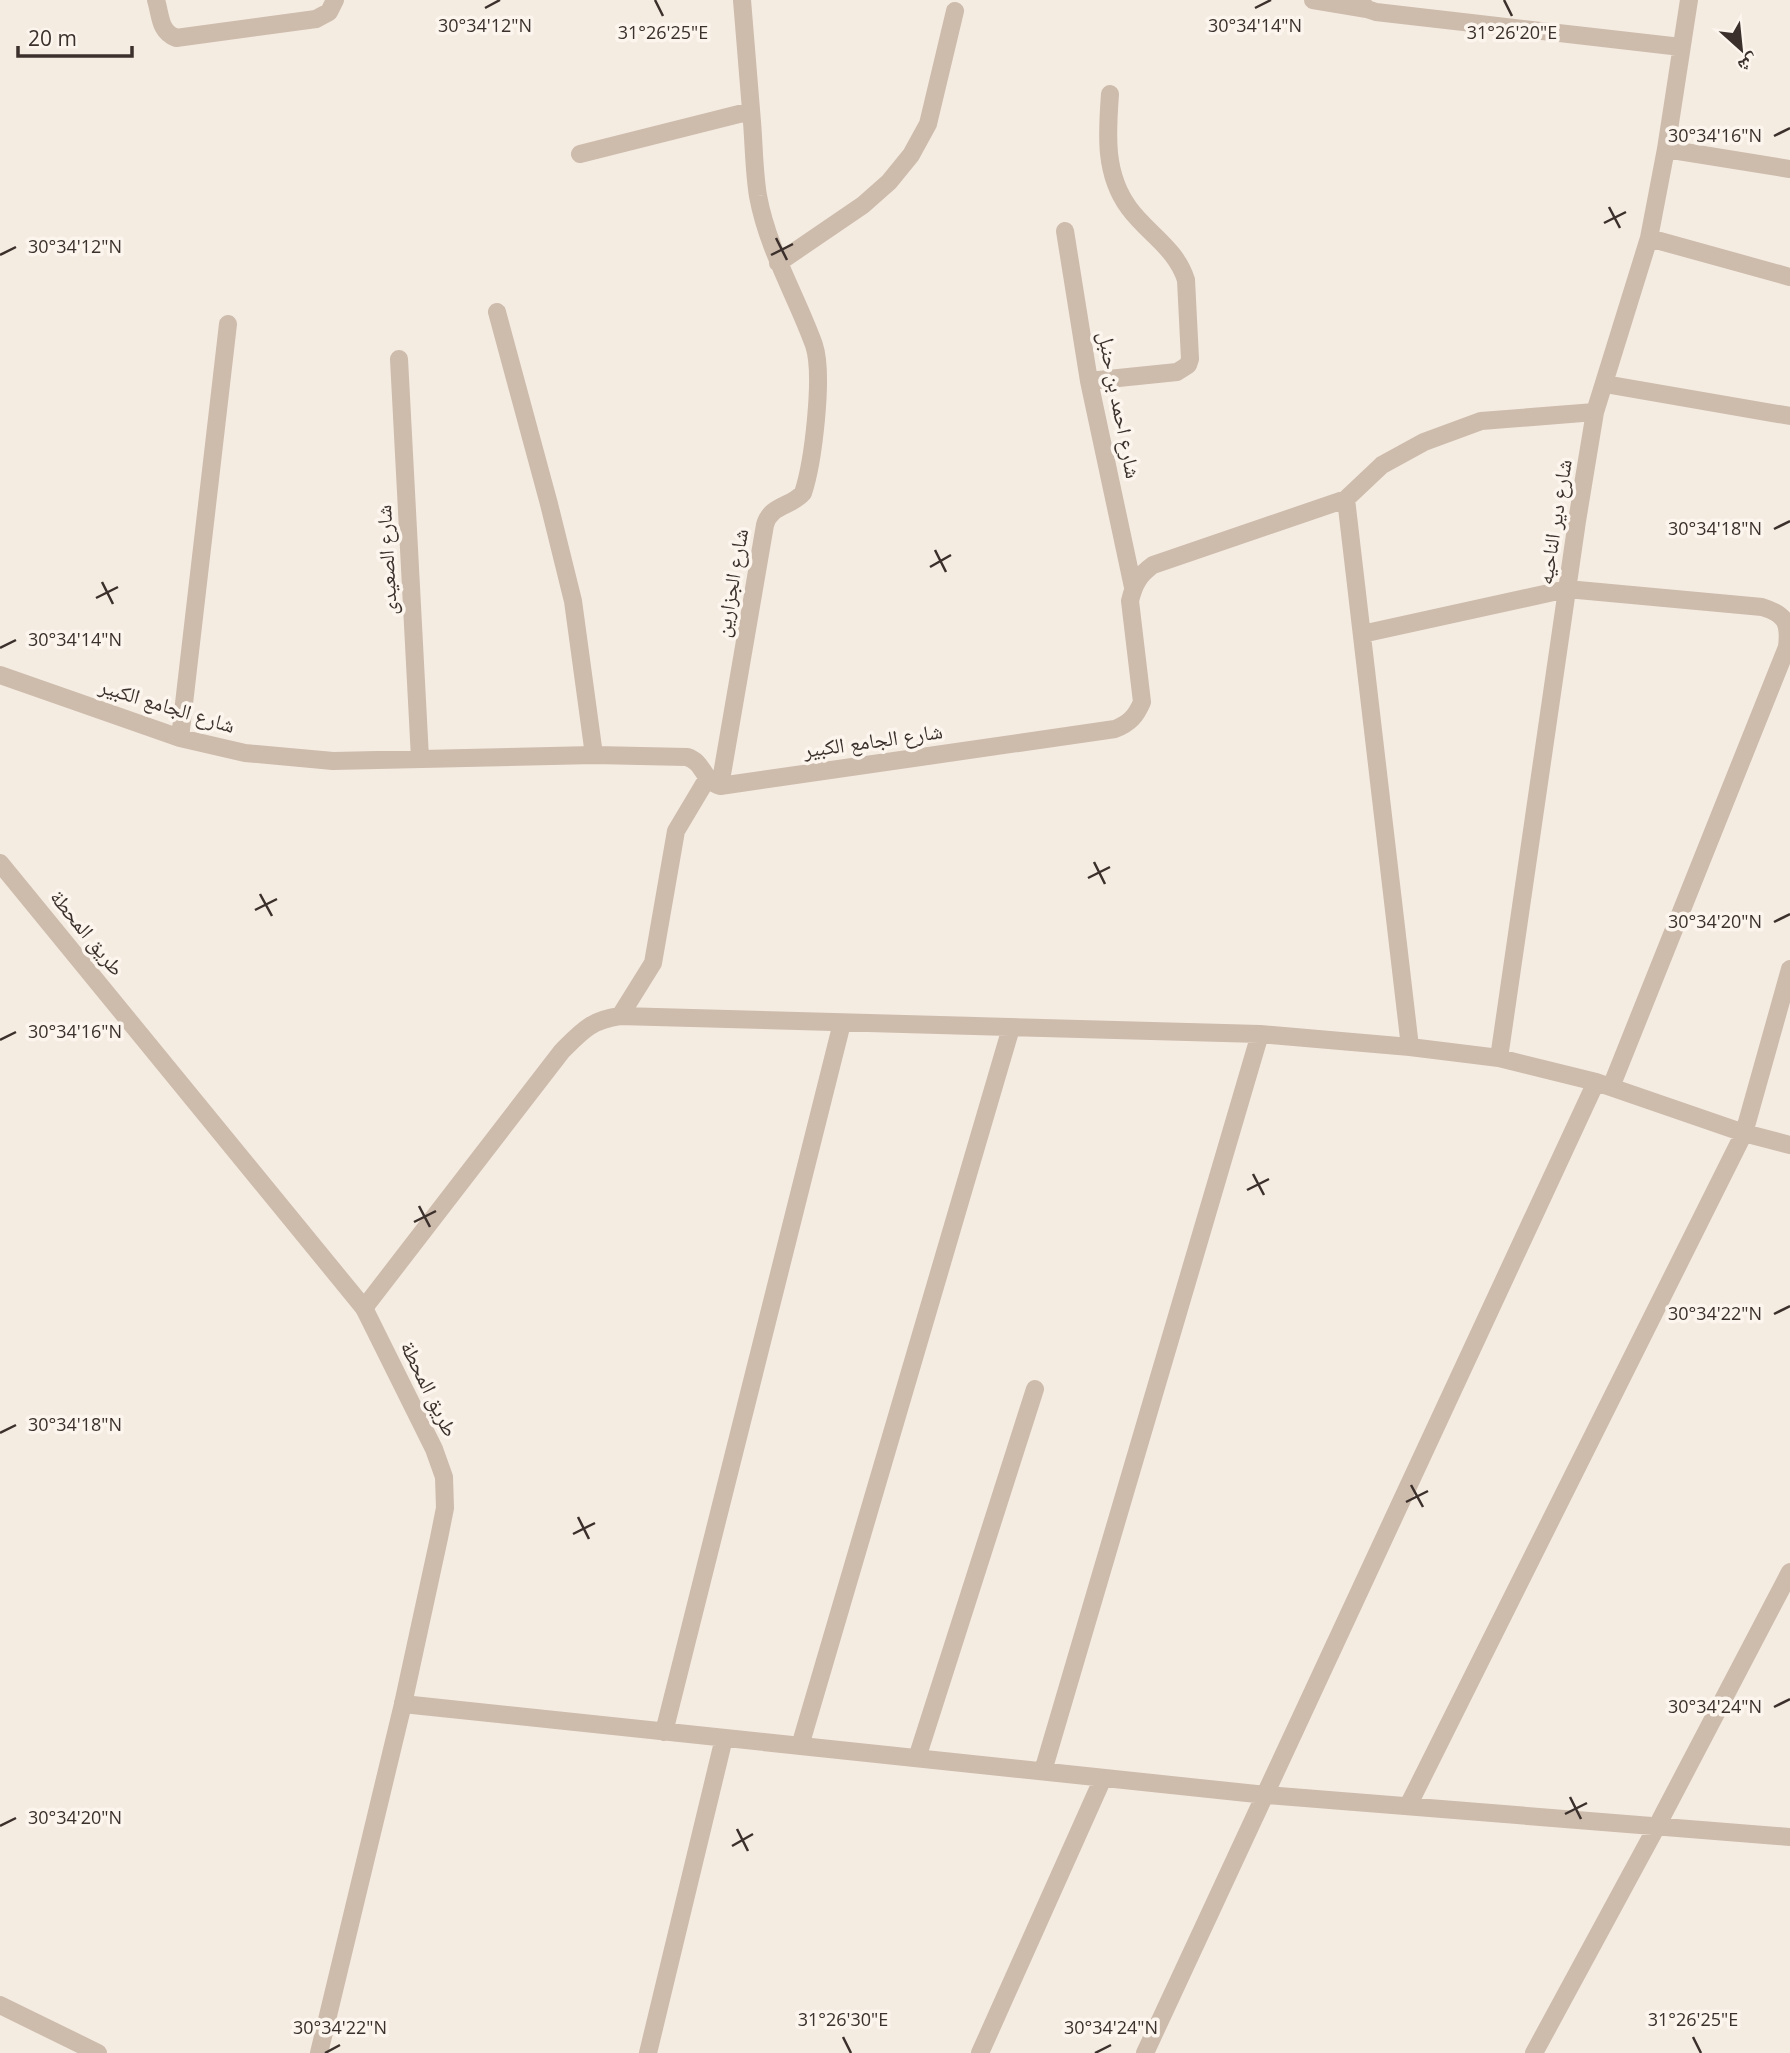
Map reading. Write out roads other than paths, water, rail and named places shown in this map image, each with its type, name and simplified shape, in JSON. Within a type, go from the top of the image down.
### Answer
[{"type":"street","points":[[156,0],[163,28],[176,38],[316,19],[329,12],[335,0]]},
{"type":"street","name":"شارع الجزارين","points":[[714,782],[767,518],[777,508],[797,500],[803,493],[820,374],[815,347],[778,263],[758,197],[753,162],[742,0]]},
{"type":"street","points":[[1313,0],[1363,5],[1376,12],[1681,47]]},
{"type":"street","name":"شارع دير الناحيه","points":[[1499,1058],[1595,412],[1649,238],[1689,0]]},
{"type":"street","points":[[778,263],[863,205],[889,182],[911,155],[928,124],[955,11]]},
{"type":"street","points":[[1089,381],[1177,372],[1183,369],[1190,359],[1186,280],[1182,269],[1171,251],[1130,209],[1118,189],[1111,168],[1107,145],[1110,94]]},
{"type":"street","points":[[580,153],[751,111]]},
{"type":"street","points":[[1666,149],[1790,169]]},
{"type":"street","name":"شارع احمد بن حنبل","points":[[1065,231],[1089,381],[1133,586]]},
{"type":"street","points":[[1649,238],[1790,277]]},
{"type":"street","points":[[497,312],[573,601],[594,755]]},
{"type":"street","points":[[180,738],[228,324]]},
{"type":"street","name":"شارع الصعيدى","points":[[399,359],[421,758]]},
{"type":"street","points":[[1605,384],[1790,416]]},
{"type":"street","points":[[1133,586],[1141,574],[1153,565],[1346,499],[1382,465],[1424,442],[1481,421],[1595,412]]},
{"type":"street","points":[[1346,499],[1410,1047]]},
{"type":"street","name":"شارع الجامع الكبير","points":[[0,675],[180,738],[245,753],[333,761],[594,755],[687,757],[699,764],[714,782],[1115,729],[1127,724],[1137,714],[1142,702],[1130,601],[1133,586]]},
{"type":"street","points":[[1145,2053],[1603,1085],[1787,647],[1788,636],[1786,622],[1778,612],[1762,607],[1567,589],[1362,634]]},
{"type":"street","points":[[620,1016],[653,962],[676,831],[714,782]]},
{"type":"street","name":"طريق المحطة","points":[[0,863],[364,1308],[434,1449],[444,1477],[443,1518],[403,1704],[319,2053]]},
{"type":"street","points":[[1408,1806],[1744,1133],[1790,969]]},
{"type":"street","points":[[364,1308],[562,1051],[586,1026],[605,1018],[620,1016],[1260,1034],[1410,1047],[1499,1058],[1603,1085],[1744,1133],[1790,1145]]},
{"type":"street","points":[[664,1732],[842,1023]]},
{"type":"street","points":[[800,1746],[1011,1028]]},
{"type":"street","points":[[1043,1771],[1260,1034]]},
{"type":"street","points":[[917,1758],[1035,1389]]},
{"type":"street","points":[[1534,2053],[1790,1572]]},
{"type":"street","points":[[403,1704],[1266,1795],[1790,1838]]},
{"type":"street","points":[[648,2053],[723,1738]]},
{"type":"street","points":[[980,2053],[1103,1777]]},
{"type":"street","points":[[0,2004],[98,2053]]}]
